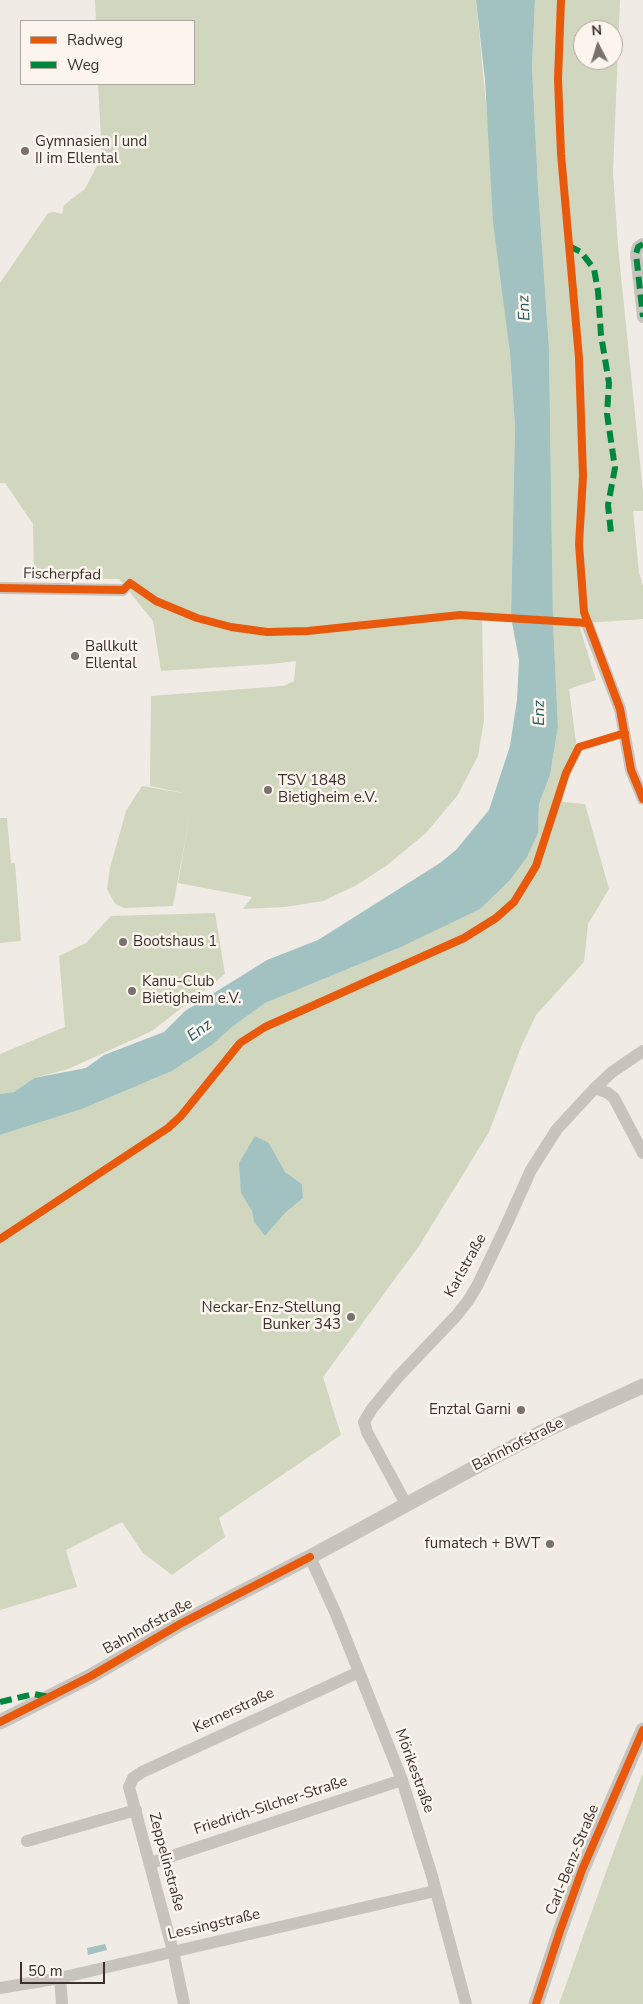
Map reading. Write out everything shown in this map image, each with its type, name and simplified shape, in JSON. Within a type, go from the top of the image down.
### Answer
[{"type":"street","points":[[643,244],[638,247],[636,254],[643,317]]},
{"type":"street","name":"Fischerpfad","points":[[0,588],[123,590]]},
{"type":"street","points":[[587,623],[620,709],[632,770],[643,799]]},
{"type":"street","name":"Karlstraße","points":[[406,1504],[367,1432],[364,1422],[390,1386],[468,1301],[477,1286],[541,1151],[570,1113],[595,1088],[612,1072],[643,1051]]},
{"type":"street","points":[[595,1088],[608,1093],[614,1098],[643,1153]]},
{"type":"street","name":"Bahnhofstraße","points":[[0,1722],[91,1676],[180,1624],[310,1557],[542,1432],[643,1386]]},
{"type":"street","name":"Mörikestraße","points":[[310,1557],[336,1614],[402,1780],[424,1848],[466,2004]]},
{"type":"street","name":"Kernerstraße","points":[[129,1787],[133,1778],[142,1772],[359,1672]]},
{"type":"street","name":"Carl-Benz-Straße","points":[[536,2004],[582,1870],[643,1730]]},
{"type":"street","name":"Friedrich-Silcher-Straße","points":[[150,1863],[402,1780]]},
{"type":"street","name":"Zeppelinstraße","points":[[129,1787],[173,1952],[184,2004]]},
{"type":"street","points":[[26,1841],[136,1810]]},
{"type":"street","name":"Lessingstraße","points":[[0,1988],[60,1978],[435,1891]]},
{"type":"street","points":[[60,1978],[62,2004]]},
{"type":"green space","points":[[95,0],[476,0],[510,353],[515,427],[511,617],[482,617],[484,720],[478,756],[457,796],[426,833],[386,866],[355,886],[323,901],[285,907],[243,909],[252,897],[178,883],[190,814],[173,906],[124,908],[115,904],[107,889],[110,868],[126,811],[142,786],[188,794],[150,786],[151,696],[283,686],[294,681],[296,661],[161,671],[153,621],[119,579],[34,578],[33,524],[5,483],[0,483],[0,283],[48,213],[62,214],[64,205],[85,189],[102,156],[98,85],[195,85],[195,20],[96,20]]},
{"type":"green space","points":[[535,0],[620,0],[619,20],[573,20],[573,70],[617,70],[613,172],[618,246],[643,493],[643,511],[633,511],[639,573],[643,586],[643,619],[587,623],[559,622],[579,625],[596,680],[569,689],[576,742],[562,802],[585,804],[609,889],[588,924],[584,962],[536,1015],[521,1047],[489,1132],[419,1246],[323,1377],[341,1435],[219,1518],[225,1537],[172,1575],[143,1553],[122,1522],[66,1550],[77,1587],[0,1610],[0,1135],[82,1109],[172,1071],[212,1045],[232,1027],[265,1003],[399,948],[454,921],[538,833],[539,804],[550,775],[558,727],[553,622],[549,348],[532,67]],"holes":[[[269,1143],[285,1172],[302,1184],[303,1198],[285,1213],[265,1236],[254,1222],[252,1211],[242,1193]]]},
{"type":"green space","points":[[0,818],[7,818],[11,863],[15,863],[21,941],[0,943]]},
{"type":"green space","name":"Kanu-Club Bietigheim e.V.","points":[[215,913],[225,974],[152,1031],[68,1069],[34,1078],[14,1092],[0,1094],[0,1054],[65,1027],[59,956],[86,943],[111,916]]},
{"type":"green space","points":[[643,1773],[643,2004],[559,2004],[607,1869]]},
{"type":"water","name":"Enz","points":[[476,0],[535,0],[532,67],[549,348],[553,621],[558,727],[550,775],[539,804],[538,833],[527,857],[509,881],[480,909],[399,948],[265,1003],[232,1027],[212,1045],[172,1071],[82,1109],[0,1135],[0,1094],[14,1092],[34,1078],[86,1068],[104,1055],[164,1032],[185,1011],[267,960],[318,940],[440,863],[456,850],[489,810],[510,746],[517,700],[519,660],[511,617],[515,427],[510,353],[493,222],[485,80]]},
{"type":"water","points":[[255,1136],[269,1143],[285,1172],[302,1184],[303,1198],[285,1213],[265,1236],[254,1222],[252,1211],[241,1193],[239,1163]]},
{"type":"water","points":[[105,1944],[107,1950],[88,1955],[87,1948]]},
{"type":"marked path","points":[[643,244],[638,247],[636,254],[643,317]]},
{"type":"marked path","points":[[569,246],[581,252],[594,269],[598,291],[601,335],[609,383],[607,414],[615,468],[608,505],[611,533]]},
{"type":"marked path","points":[[0,1702],[34,1694],[49,1697]]},
{"type":"cycle path","points":[[561,0],[558,79],[561,154],[579,358],[583,476],[579,544],[584,612],[620,709],[631,770],[643,799]]},
{"type":"cycle path","points":[[0,588],[123,590],[130,583],[156,601],[197,618],[231,627],[267,632],[308,631],[460,615],[587,623]]},
{"type":"cycle path","points":[[0,1239],[168,1128],[181,1116],[240,1043],[265,1027],[464,938],[496,918],[514,902],[536,866],[566,773],[579,747],[625,733]]},
{"type":"cycle path","points":[[0,1722],[91,1676],[180,1624],[310,1557]]},
{"type":"cycle path","points":[[536,2004],[582,1870],[643,1730]]},
{"type":"place","name":"Gymnasien I und II im Ellental","points":[[25,151]]},
{"type":"place","name":"Ballkult Ellental","points":[[75,656]]},
{"type":"place","name":"TSV 1848 Bietigheim e.V.","points":[[268,790]]},
{"type":"place","name":"Bootshaus 1","points":[[123,942]]},
{"type":"place","name":"Kanu-Club Bietigheim e.V.","points":[[132,991]]},
{"type":"place","name":"Neckar-Enz-Stellung Bunker 343","points":[[351,1317]]},
{"type":"place","name":"Enztal Garni","points":[[521,1410]]},
{"type":"place","name":"fumatech + BWT","points":[[550,1544]]}]
